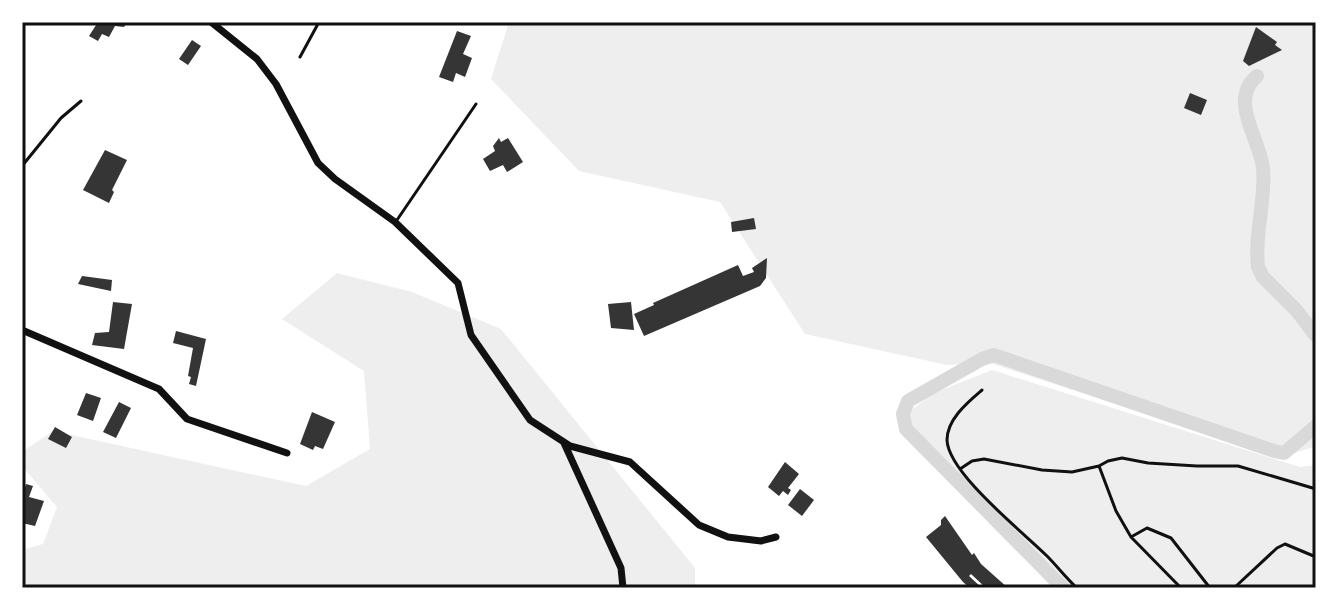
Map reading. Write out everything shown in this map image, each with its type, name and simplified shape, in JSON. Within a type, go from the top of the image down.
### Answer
[{"type":"street","points":[[211,22],[257,59],[276,84],[318,163],[395,222],[458,283],[471,335],[530,420],[570,446],[630,462],[699,525],[728,537],[761,541],[776,537]]},
{"type":"street","points":[[22,330],[159,389],[187,419],[287,453]]},
{"type":"street","points":[[563,441],[621,568],[623,588]]},
{"type":"lane","points":[[300,57],[319,22]]},
{"type":"lane","points":[[22,166],[61,118],[81,101]]},
{"type":"lane","points":[[395,222],[476,104]]},
{"type":"lane","points":[[982,390],[964,405],[953,421],[947,439],[952,456],[986,499],[1077,588]]},
{"type":"lane","points":[[960,469],[972,461],[984,459],[1072,472],[1122,458],[1148,463],[1238,466],[1316,489]]},
{"type":"lane","points":[[1099,466],[1116,511],[1131,537],[1181,588]]},
{"type":"lane","points":[[1131,537],[1147,528],[1171,538],[1210,588]]},
{"type":"lane","points":[[1234,588],[1285,544],[1316,557]]},
{"type":"lane","points":[[1240,583],[1244,588]]},
{"type":"shaded area","points":[[509,22],[1316,22],[1316,446],[1280,458],[990,363],[947,365],[805,334],[720,202],[579,171],[491,79]]},
{"type":"shaded area","points":[[337,273],[412,292],[501,329],[695,568],[695,588],[22,588],[22,550],[43,544],[57,507],[22,466],[22,452],[53,431],[306,486],[370,449],[364,371],[282,319]]},
{"type":"shaded area","points":[[992,370],[1300,467],[1316,465],[1316,588],[1070,588],[909,425],[911,410],[934,393]]},
{"type":"building","points":[[98,22],[127,22],[124,27],[115,26],[109,37],[102,34],[98,41],[89,36]]},
{"type":"building","points":[[1256,27],[1277,42],[1275,45],[1282,50],[1249,66],[1243,61]]},
{"type":"building","points":[[457,31],[471,36],[463,54],[472,58],[465,77],[456,73],[453,82],[439,77]]},
{"type":"building","points":[[192,40],[201,46],[188,65],[179,59]]},
{"type":"building","points":[[1190,93],[1207,100],[1201,115],[1184,108]]},
{"type":"building","points":[[499,138],[501,142],[508,138],[523,162],[507,172],[503,165],[490,171],[483,159],[495,151],[493,146]]},
{"type":"building","points":[[105,150],[127,160],[109,203],[83,190]]},
{"type":"building","points":[[754,218],[756,229],[732,232],[731,222]]},
{"type":"building","points":[[767,258],[766,278],[760,286],[644,336],[634,314],[738,265],[743,276],[754,272],[752,268]]},
{"type":"building","points":[[82,276],[112,280],[111,291],[78,284]]},
{"type":"building","points":[[113,302],[132,304],[124,349],[92,345],[95,333],[109,332]]},
{"type":"building","points":[[631,302],[634,330],[611,328],[608,304]]},
{"type":"building","points":[[176,331],[206,339],[196,386],[189,384],[191,377],[188,376],[193,348],[173,343]]},
{"type":"building","points":[[86,393],[101,398],[93,421],[77,415]]},
{"type":"building","points":[[119,402],[131,408],[116,438],[103,432]]},
{"type":"building","points":[[312,412],[335,422],[323,449],[315,446],[313,450],[300,444]]},
{"type":"building","points":[[55,427],[72,437],[66,448],[48,439]]},
{"type":"building","points":[[785,462],[799,474],[788,488],[791,490],[788,495],[783,491],[779,496],[768,487]]},
{"type":"building","points":[[26,484],[33,486],[29,497],[44,501],[35,526],[22,523],[22,497]]},
{"type":"building","points":[[800,489],[814,500],[802,516],[788,505]]},
{"type":"building","points":[[945,516],[972,555],[974,553],[981,564],[1008,588],[986,588],[971,574],[969,576],[982,588],[970,588],[963,582],[926,537],[941,525]]},
{"type":"waterway","points":[[1257,76],[1245,96],[1245,108],[1263,168],[1258,267],[1263,277],[1297,311],[1316,336]]},
{"type":"waterway","points":[[1063,588],[906,429],[903,414],[908,401],[994,355],[1274,451],[1284,453],[1316,426]]}]
